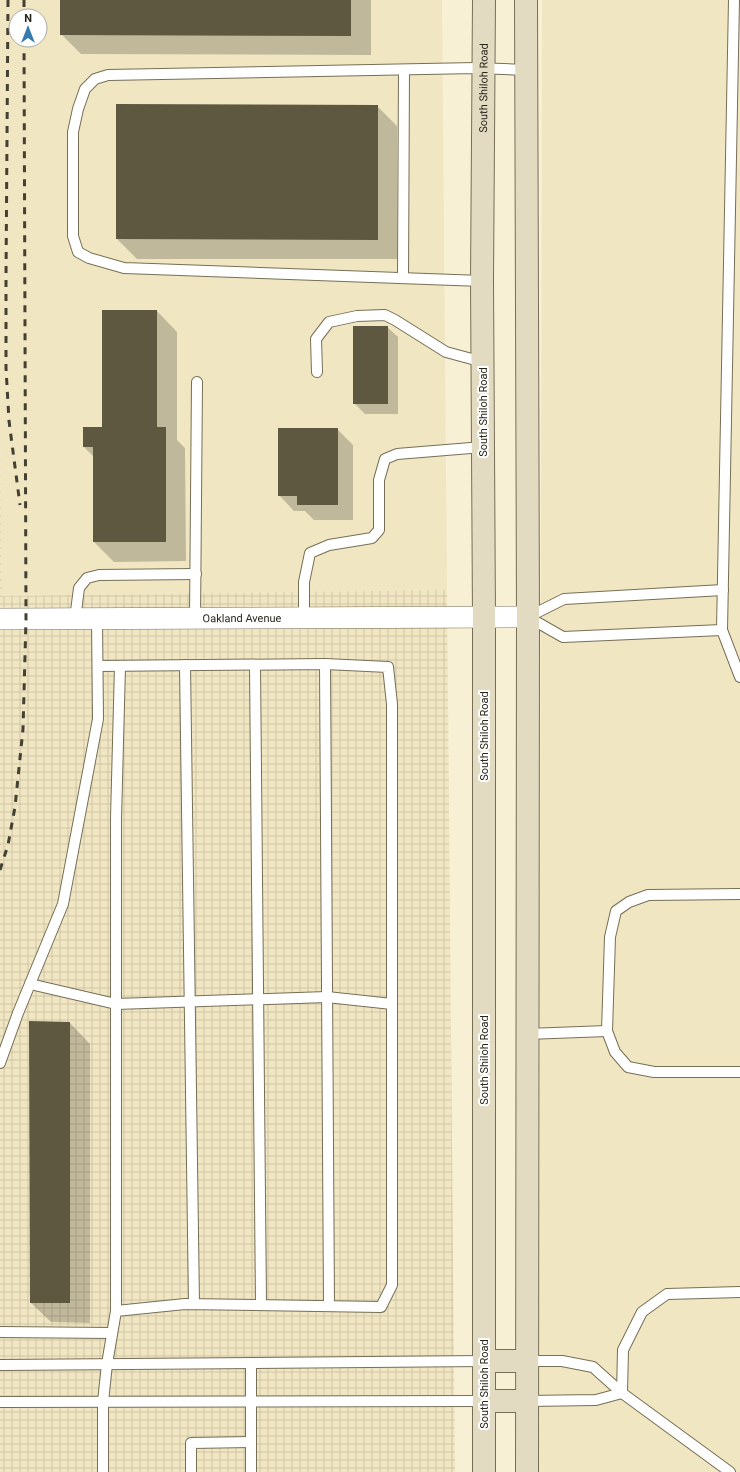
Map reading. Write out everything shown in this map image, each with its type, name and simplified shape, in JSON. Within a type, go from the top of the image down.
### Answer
[{"type":"main road","name":"South Shiloh Road","points":[[484,0],[482,281],[484,618],[484,1472]]},
{"type":"main road","points":[[526,0],[528,617],[527,1472]]},
{"type":"main road","points":[[484,1361],[527,1361]]},
{"type":"main road","points":[[484,1400],[527,1401]]},
{"type":"street","name":"Oakland Avenue","points":[[0,619],[528,617]]},
{"type":"lane","points":[[734,0],[722,630],[740,677]]},
{"type":"lane","points":[[482,281],[124,268],[89,258],[78,252],[73,236],[73,132],[78,109],[85,89],[95,79],[108,75],[484,69],[526,70]]},
{"type":"lane","points":[[403,278],[404,70]]},
{"type":"lane","points":[[317,372],[316,339],[329,322],[357,316],[384,315],[395,320],[446,352],[483,362]]},
{"type":"lane","points":[[195,619],[197,382]]},
{"type":"lane","points":[[304,618],[304,582],[310,553],[328,545],[372,538],[379,530],[379,480],[385,459],[397,454],[483,447]]},
{"type":"lane","points":[[75,619],[79,588],[86,578],[99,575],[196,574]]},
{"type":"lane","points":[[528,617],[564,599],[723,590]]},
{"type":"lane","points":[[528,617],[563,637],[722,630]]},
{"type":"lane","points":[[0,1063],[30,984],[63,904],[98,719],[97,619]]},
{"type":"lane","points":[[98,666],[325,664],[388,667],[392,704],[392,1285],[381,1307],[194,1304],[116,1311]]},
{"type":"lane","points":[[325,664],[328,1306]]},
{"type":"lane","points":[[185,665],[194,1304]]},
{"type":"lane","points":[[254,665],[262,1305]]},
{"type":"lane","points":[[103,1472],[103,1402],[107,1364],[116,1311],[116,819],[120,666]]},
{"type":"lane","points":[[740,894],[648,895],[629,902],[616,911],[610,937],[607,1032],[615,1052],[628,1067],[654,1072],[740,1072]]},
{"type":"lane","points":[[30,984],[116,1004],[327,997],[392,1004]]},
{"type":"lane","points":[[527,1034],[607,1032]]},
{"type":"lane","points":[[622,1393],[623,1350],[642,1312],[667,1294],[740,1292]]},
{"type":"lane","points":[[0,1332],[112,1332]]},
{"type":"lane","points":[[0,1365],[484,1361]]},
{"type":"lane","points":[[527,1361],[562,1361],[593,1366],[622,1393],[727,1471]]},
{"type":"lane","points":[[251,1363],[251,1472]]},
{"type":"lane","points":[[527,1401],[596,1400],[622,1393]]},
{"type":"lane","points":[[0,1402],[484,1400]]},
{"type":"lane","points":[[191,1472],[191,1443],[251,1442]]},
{"type":"shaded area","points":[[0,0],[442,0],[447,590],[2,596],[0,437]]},
{"type":"shaded area","points":[[542,0],[740,0],[740,1472],[539,1472]]},
{"type":"shaded area","points":[[0,437],[2,596],[447,590],[455,1472],[0,1472]]},
{"type":"building","points":[[60,0],[351,0],[351,36],[60,35]]},
{"type":"building","points":[[116,104],[378,105],[378,240],[116,239]]},
{"type":"building","points":[[102,310],[157,310],[157,427],[166,427],[166,542],[93,542],[93,447],[83,447],[83,427],[102,427]]},
{"type":"building","points":[[353,326],[388,326],[388,404],[353,404]]},
{"type":"building","points":[[278,428],[338,428],[338,505],[297,505],[297,496],[278,496]]},
{"type":"building","points":[[29,1021],[70,1022],[70,1303],[30,1303]]},
{"type":"railway","points":[[8,0],[6,368],[9,421],[20,505]]},
{"type":"railway","points":[[24,0],[24,8]]},
{"type":"railway","points":[[0,870],[8,845],[15,807],[23,729],[26,619],[24,48]]}]
